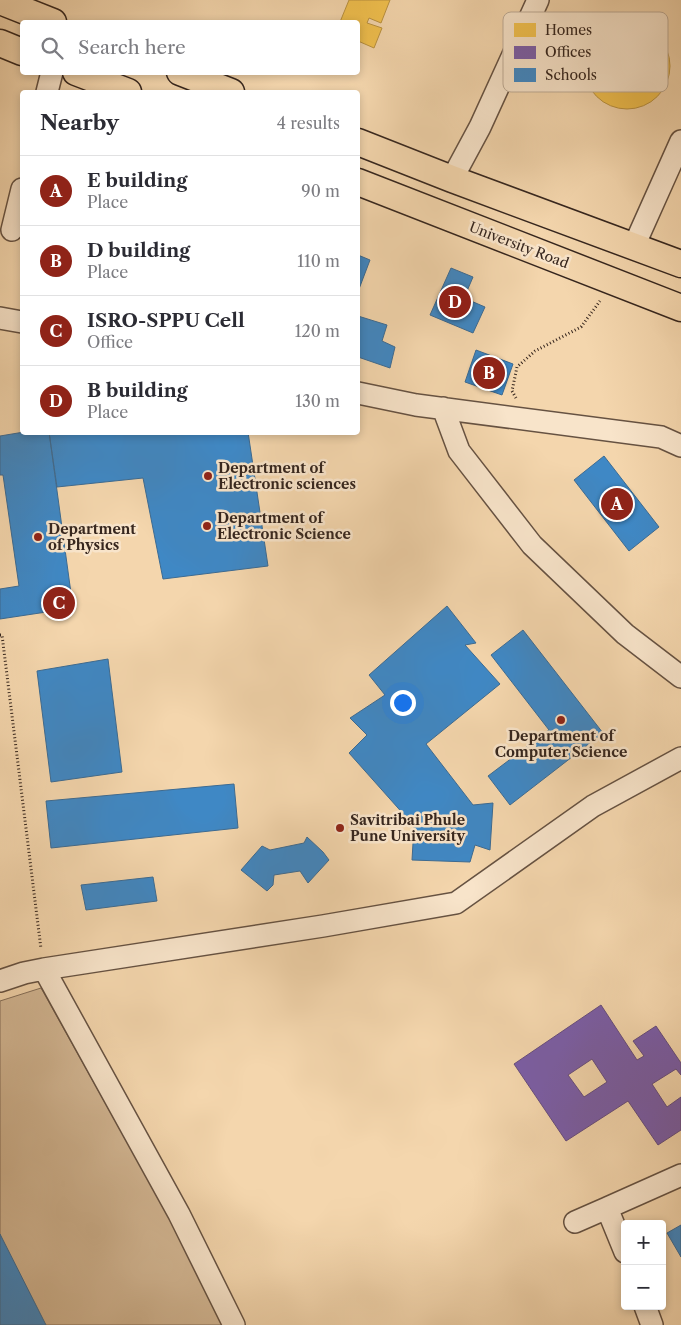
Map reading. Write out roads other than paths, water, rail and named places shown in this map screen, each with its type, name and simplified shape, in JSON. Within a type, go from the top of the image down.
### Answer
[{"type":"main road","points":[[0,2],[48,20]]},
{"type":"main road","points":[[0,43],[20,51]]},
{"type":"main road","points":[[84,75],[123,90]]},
{"type":"main road","points":[[188,75],[226,90]]},
{"type":"main road","points":[[360,143],[681,264]]},
{"type":"main road","name":"University Road","points":[[360,183],[681,308]]},
{"type":"lane","points":[[533,12],[538,0]]},
{"type":"lane","points":[[48,90],[51,75]]},
{"type":"lane","points":[[452,179],[480,127],[503,77]]},
{"type":"lane","points":[[634,246],[674,174],[681,142]]},
{"type":"lane","points":[[12,230],[20,197]]},
{"type":"lane","points":[[0,318],[20,322]]},
{"type":"lane","points":[[360,393],[416,405],[661,437],[681,446]]},
{"type":"lane","points":[[443,408],[460,451],[532,545],[625,634],[681,677]]},
{"type":"lane","points":[[0,981],[44,969],[456,904],[593,806],[681,758]]},
{"type":"lane","points":[[44,969],[179,1214],[234,1325]]},
{"type":"lane","points":[[575,1222],[681,1174]]},
{"type":"lane","points":[[607,1208],[621,1242]]},
{"type":"lane","points":[[647,1310],[652,1325]]},
{"type":"place","name":"B building","points":[[455,302]]},
{"type":"place","name":"D building","points":[[489,373]]},
{"type":"place","name":"Department of Electronic sciences","points":[[208,476]]},
{"type":"place","name":"E building","points":[[617,504]]},
{"type":"place","name":"Department of Electronic Science","points":[[207,526]]},
{"type":"place","name":"Department of Physics","points":[[38,537]]},
{"type":"place","name":"ISRO-SPPU Cell","points":[[59,603]]},
{"type":"place","name":"Department of Computer Science","points":[[561,720]]},
{"type":"place","name":"Savitribai Phule Pune University","points":[[340,828]]}]
